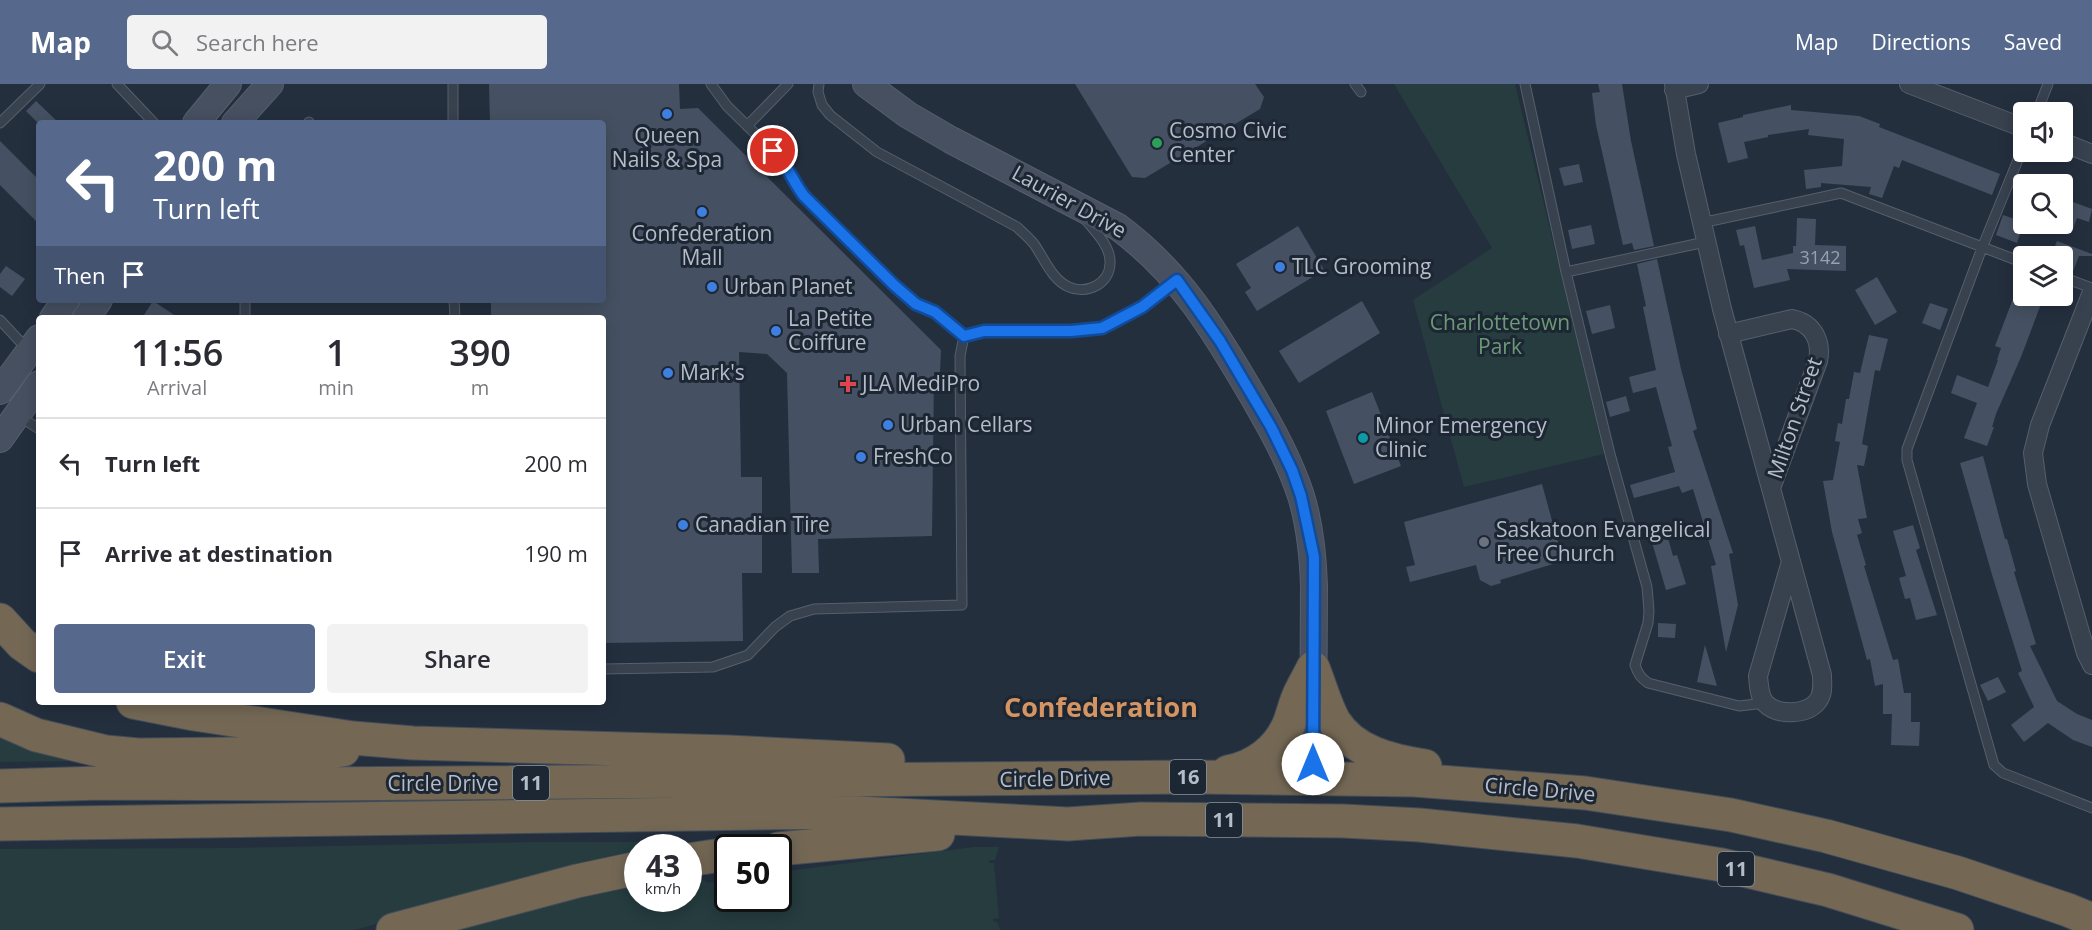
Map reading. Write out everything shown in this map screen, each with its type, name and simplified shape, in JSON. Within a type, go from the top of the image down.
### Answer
[{"type":"highway","points":[[0,620],[22,644],[36,654]]},
{"type":"highway","name":"16","points":[[1193,777],[1232,771],[1253,764],[1269,753],[1281,740],[1313,668]]},
{"type":"highway","points":[[1313,668],[1334,721],[1346,736],[1360,747],[1397,761],[1550,789]]},
{"type":"highway","points":[[148,705],[353,738],[413,743],[729,752],[930,762],[1063,779]]},
{"type":"highway","points":[[0,719],[36,735],[66,743],[106,752],[138,755],[319,753],[413,743]]},
{"type":"highway","name":"Circle Drive","points":[[0,786],[101,783],[326,784],[1193,777],[1414,780],[1550,789],[1731,815],[1826,836],[1958,873],[2092,920]]},
{"type":"highway","points":[[840,812],[875,804],[1281,800],[1305,788],[1313,777],[1331,791],[1372,804],[1509,833]]},
{"type":"highway","name":"Circle Drive","points":[[0,824],[840,812],[1068,824],[1141,819],[1343,821],[1419,825],[1577,841],[1722,865],[1828,890],[1957,930]]},
{"type":"highway","points":[[792,848],[1068,824]]},
{"type":"highway","points":[[393,930],[624,871]]},
{"type":"main road","points":[[198,120],[228,84]]},
{"type":"main road","points":[[238,120],[270,84]]},
{"type":"main road","name":"Laurier Drive","points":[[866,84],[908,115],[951,140],[1065,198],[1118,227],[1138,241],[1177,280],[1220,341],[1271,427],[1292,470],[1301,496],[1314,557],[1313,777]]},
{"type":"main road","points":[[0,391],[34,345]]},
{"type":"main road","points":[[0,438],[36,388]]},
{"type":"street","points":[[1674,87],[1699,84]]},
{"type":"street","points":[[1909,84],[2013,124]]},
{"type":"street","name":"Milton Street","points":[[1674,87],[1678,119],[1728,334],[1822,675],[1823,689],[1818,701],[1810,708],[1788,712],[1777,711],[1765,703],[1759,690],[1758,676],[1790,565]]},
{"type":"street","points":[[2073,146],[2092,154]]},
{"type":"street","points":[[2092,290],[2040,425],[2033,453],[2037,484],[2086,653],[2092,665]]},
{"type":"street","name":"Milton Street","points":[[1728,334],[1792,319],[1802,321],[1815,333],[1819,342],[1818,362],[1771,488]]},
{"type":"lane","points":[[0,123],[40,84]]},
{"type":"lane","points":[[117,84],[151,120]]},
{"type":"lane","points":[[453,84],[453,120]]},
{"type":"lane","points":[[711,84],[727,106],[784,162],[793,181],[804,196],[894,285],[916,304],[935,312],[964,336]]},
{"type":"lane","points":[[747,126],[788,84]]},
{"type":"lane","points":[[819,84],[818,92],[822,105],[830,115],[878,152],[1017,227],[1032,241],[1057,279],[1074,289],[1091,289],[1101,283],[1107,274],[1110,263],[1107,252],[1095,231],[1065,198]]},
{"type":"lane","points":[[1525,84],[1566,272],[1610,454],[1647,587],[1648,623],[1635,665],[1640,677],[1648,683],[1739,705],[1765,703]]},
{"type":"lane","points":[[2041,102],[2048,84]]},
{"type":"lane","points":[[2017,162],[1982,248],[1907,449],[1907,460],[1994,765],[2003,773],[2092,808]]},
{"type":"lane","points":[[1701,223],[1841,193],[2013,259]]},
{"type":"lane","points":[[1566,272],[1706,242]]},
{"type":"lane","points":[[964,336],[984,331],[1071,331],[1102,328],[1142,307],[1177,280]]},
{"type":"lane","points":[[2073,282],[2092,290]]},
{"type":"lane","points":[[0,320],[34,345]]},
{"type":"lane","points":[[606,669],[713,666],[729,662],[748,655],[775,627],[790,616],[814,609],[962,605],[960,356],[964,336]]},
{"type":"lane","points":[[17,414],[36,427]]},
{"type":"green space","name":"Charlottetown Park","points":[[1394,84],[1515,84],[1604,454],[1464,487],[1413,300],[1492,248]]},
{"type":"green space","points":[[0,730],[77,761],[0,762]]},
{"type":"green space","points":[[624,842],[624,855],[355,930],[0,930],[0,849]]},
{"type":"green space","points":[[974,847],[999,847],[995,860],[989,860],[989,863],[994,863],[999,918],[993,921],[998,923],[1000,930],[449,930],[624,886],[624,912],[702,912],[702,880],[708,883],[714,882],[714,912],[792,912],[792,870]]},
{"type":"building","points":[[489,84],[679,84],[680,109],[698,108],[941,350],[940,372],[934,372],[932,536],[818,539],[819,573],[792,573],[787,373],[767,354],[739,352],[741,477],[762,477],[762,573],[742,573],[743,641],[606,643],[606,315],[491,315],[491,303],[606,303],[606,120],[490,120]]},
{"type":"building","name":"Cosmo Civic Center","points":[[1075,84],[1255,84],[1264,97],[1260,109],[1145,178],[1132,177]]},
{"type":"building","points":[[1598,84],[1622,84],[1631,141],[1654,246],[1634,250],[1632,243],[1623,245],[1596,125],[1592,93],[1600,92]]},
{"type":"building","points":[[36,101],[56,120],[36,121],[26,111]]},
{"type":"building","points":[[1791,105],[1791,110],[1859,116],[1880,124],[1879,127],[2000,174],[1992,195],[1902,160],[1899,168],[1894,166],[1882,198],[1869,194],[1871,187],[1821,183],[1821,187],[1806,189],[1804,170],[1842,166],[1844,139],[1808,135],[1809,129],[1768,135],[1768,137],[1744,142],[1748,158],[1728,163],[1718,123]]},
{"type":"building","points":[[0,141],[36,177],[36,221],[0,185]]},
{"type":"building","points":[[1579,164],[1583,182],[1564,186],[1559,168]]},
{"type":"building","points":[[2073,202],[2092,209],[2089,222],[2077,218],[2073,229]]},
{"type":"building","points":[[2003,215],[2013,218],[2013,234],[2020,234],[2017,243],[1996,235]]},
{"type":"building","points":[[1797,218],[1816,219],[1815,245],[1846,246],[1846,271],[1787,269],[1790,280],[1754,288],[1744,245],[1740,246],[1736,230],[1755,226],[1762,260],[1793,253],[1793,246],[1796,246]]},
{"type":"building","points":[[1591,225],[1595,244],[1572,249],[1568,230]]},
{"type":"building","name":"TLC Grooming","points":[[1298,226],[1324,270],[1257,311],[1245,292],[1251,288],[1236,264]]},
{"type":"building","points":[[2057,241],[2070,246],[2055,246]]},
{"type":"building","points":[[2073,247],[2092,254],[2092,256],[2079,256],[2073,271]]},
{"type":"building","points":[[1657,259],[1681,369],[1697,429],[1693,431],[1733,553],[1729,554],[1738,605],[1726,652],[1711,566],[1716,565],[1693,489],[1682,493],[1679,486],[1634,498],[1630,485],[1675,472],[1668,447],[1672,446],[1656,387],[1633,393],[1629,377],[1656,370],[1637,264]]},
{"type":"building","points":[[6,266],[25,279],[12,296],[0,287],[0,274]]},
{"type":"building","points":[[1877,277],[1897,312],[1875,325],[1855,290]]},
{"type":"building","points":[[2013,299],[2013,306],[2040,306],[1996,414],[1987,446],[1964,438],[1977,403],[1951,393],[1957,375],[1988,387],[2001,348],[1995,346]]},
{"type":"building","points":[[1362,301],[1380,333],[1299,383],[1279,351]]},
{"type":"building","points":[[152,303],[156,303],[174,315],[144,315]]},
{"type":"building","points":[[1930,303],[1948,309],[1940,330],[1922,323]]},
{"type":"building","points":[[1610,305],[1615,328],[1592,334],[1586,311]]},
{"type":"building","points":[[1869,335],[1888,339],[1880,371],[1875,370],[1862,444],[1868,446],[1864,466],[1857,465],[1867,518],[1858,519],[1862,533],[1857,535],[1866,565],[1864,566],[1893,660],[1898,659],[1904,693],[1911,693],[1911,722],[1920,722],[1919,746],[1891,745],[1892,714],[1883,714],[1883,684],[1875,686],[1870,659],[1867,660],[1832,532],[1823,481],[1833,480],[1840,442],[1835,441],[1838,423],[1842,424],[1854,372],[1860,373]]},
{"type":"building","name":"Minor Emergency Clinic","points":[[1372,392],[1401,466],[1354,484],[1326,411]]},
{"type":"building","points":[[1626,396],[1630,411],[1610,417],[1606,402]]},
{"type":"building","points":[[1983,456],[2036,644],[2030,646],[2057,701],[2077,714],[2092,720],[2092,747],[2073,740],[2048,723],[2024,742],[2011,725],[2034,707],[2018,673],[2022,671],[1960,463]]},
{"type":"building","name":"Saskatoon Evangelical Free Church","points":[[1542,484],[1563,561],[1500,580],[1501,583],[1491,586],[1480,580],[1476,565],[1410,582],[1406,567],[1415,565],[1404,522]]},
{"type":"building","points":[[1913,525],[1920,548],[1916,550],[1937,615],[1916,620],[1910,598],[1905,599],[1899,578],[1906,576],[1893,531]]},
{"type":"building","points":[[1665,527],[1673,556],[1677,555],[1686,584],[1666,590],[1649,532]]},
{"type":"building","points":[[1658,623],[1676,624],[1675,638],[1658,637]]},
{"type":"building","points":[[1705,645],[1717,686],[1697,682]]},
{"type":"building","points":[[1998,677],[2006,692],[1988,701],[1980,685]]},
{"type":"place","name":"Queen Nails & Spa","points":[[667,114]]},
{"type":"place","name":"Cosmo Civic Center","points":[[1157,143]]},
{"type":"place","name":"Confederation Mall","points":[[702,212]]},
{"type":"place","name":"TLC Grooming","points":[[1280,267]]},
{"type":"place","name":"Urban Planet","points":[[712,287]]},
{"type":"place","name":"La Petite Coiffure","points":[[776,331]]},
{"type":"place","name":"Mark's","points":[[668,373]]},
{"type":"place","name":"JLA MediPro","points":[[848,384]]},
{"type":"place","name":"Urban Cellars","points":[[888,425]]},
{"type":"place","name":"Minor Emergency Clinic","points":[[1363,438]]},
{"type":"place","name":"FreshCo","points":[[861,457]]},
{"type":"place","name":"Canadian Tire","points":[[683,525]]},
{"type":"place","name":"Saskatoon Evangelical Free Church","points":[[1484,542]]},
{"type":"district","name":"Confederation","points":[[1101,708]]},
{"type":"route","points":[[773,151],[784,162],[793,181],[804,196],[894,285],[916,304],[935,312],[964,336],[984,331],[1071,331],[1102,328],[1142,307],[1177,280],[1220,341],[1271,427],[1292,470],[1301,496],[1314,557],[1313,764]]}]
